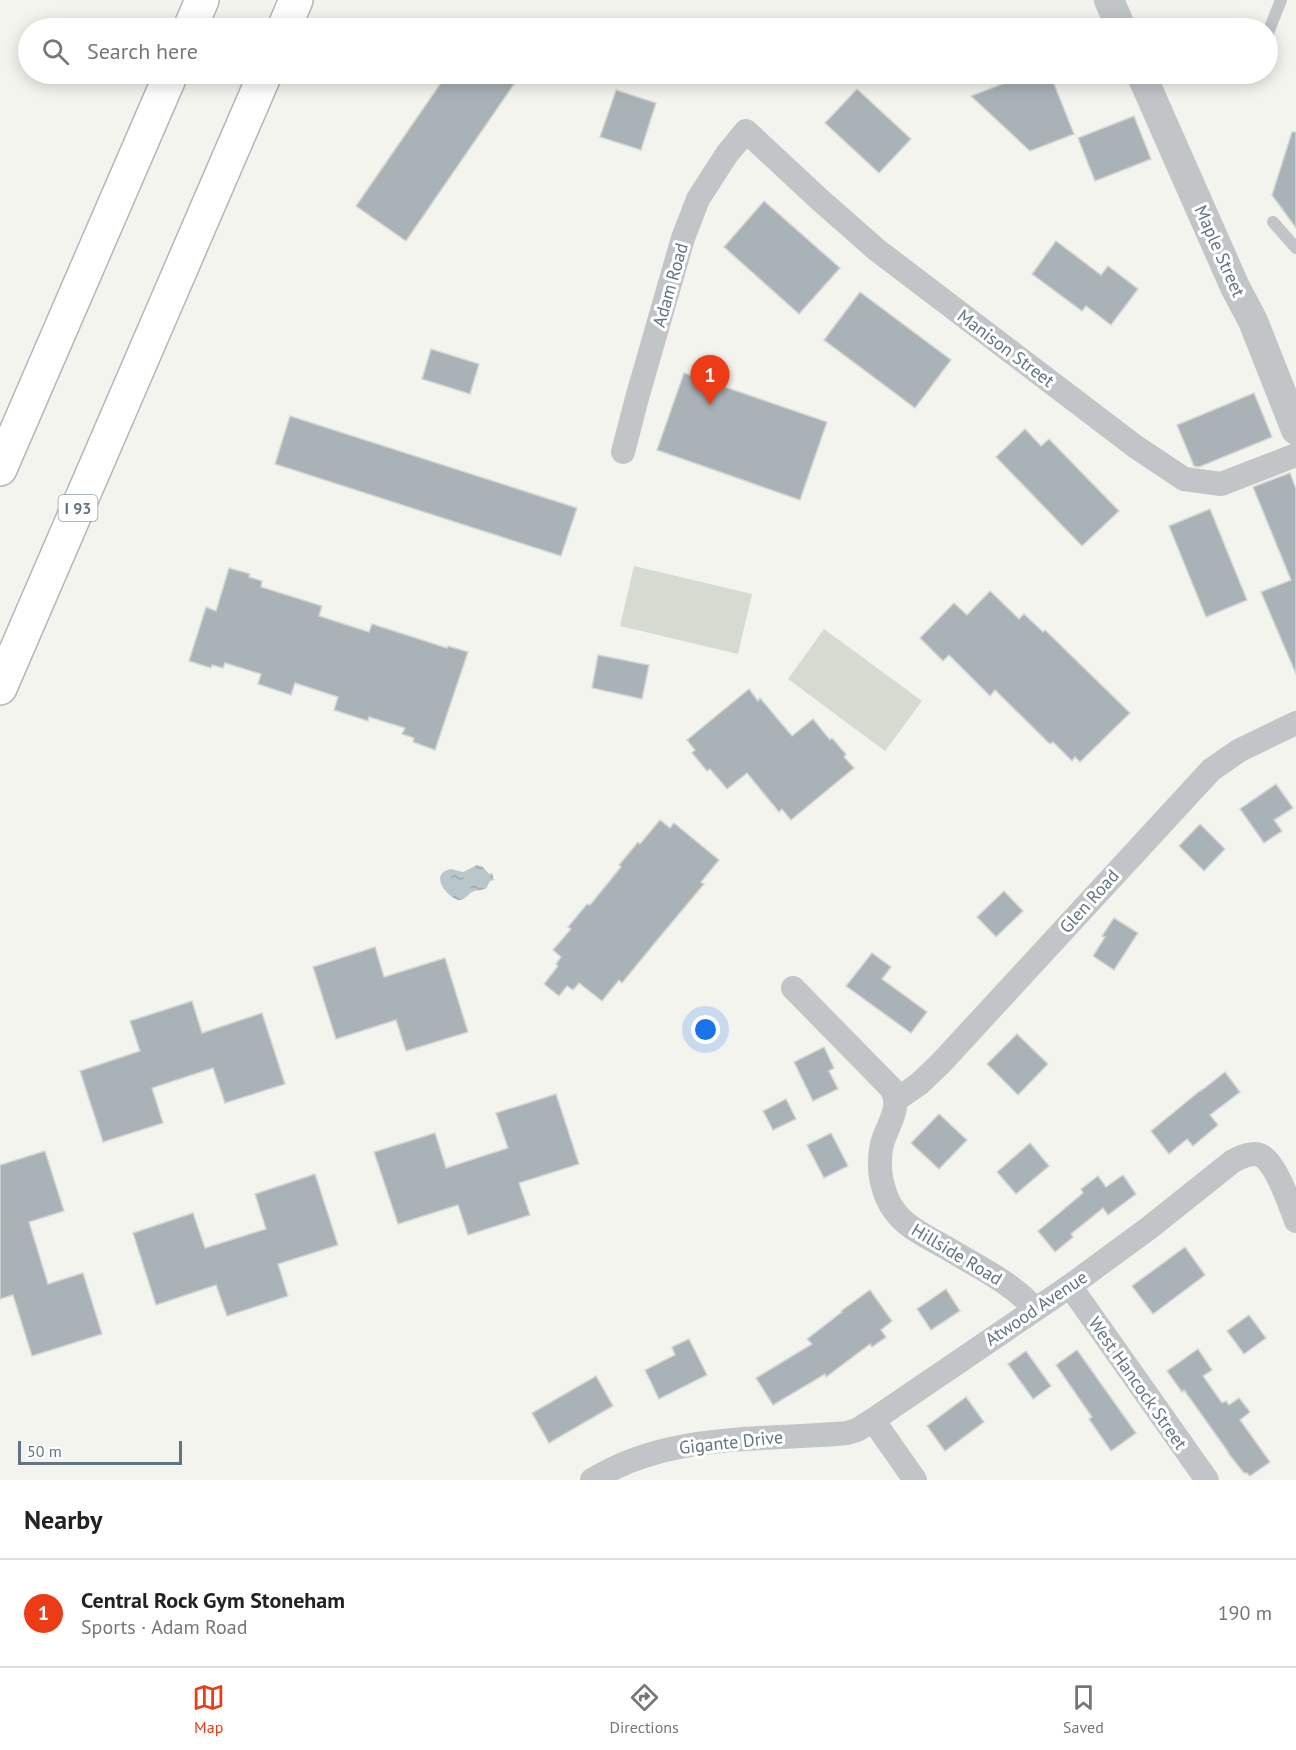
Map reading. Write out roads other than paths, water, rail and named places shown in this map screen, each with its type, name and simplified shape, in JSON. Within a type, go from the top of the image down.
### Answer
[{"type":"highway","points":[[194,18],[202,0]]},
{"type":"highway","points":[[288,18],[296,0]]},
{"type":"highway","points":[[0,469],[167,84]]},
{"type":"highway","name":"I 93","points":[[0,688],[261,84]]},
{"type":"street","points":[[1109,0],[1117,18]]},
{"type":"street","name":"Maple Street","points":[[1145,84],[1235,286],[1253,321],[1296,430]]},
{"type":"street","name":"Adam Road","points":[[624,452],[637,398],[683,238],[694,208],[715,171],[746,131]]},
{"type":"street","name":"Manison Street","points":[[746,131],[877,250],[1136,447],[1184,479],[1221,484],[1296,455]]},
{"type":"street","name":"Glen Road","points":[[896,1100],[913,1089],[941,1063],[1211,770],[1229,756],[1296,723]]},
{"type":"street","points":[[793,988],[891,1088],[896,1100]]},
{"type":"street","name":"Hillside Road","points":[[896,1100],[895,1111],[882,1145],[880,1164],[883,1188],[892,1209],[909,1227],[1013,1287],[1035,1309]]},
{"type":"street","name":"Atwood Avenue","points":[[873,1420],[1070,1286],[1233,1161],[1246,1155],[1257,1154],[1265,1158],[1283,1188],[1296,1221]]},
{"type":"street","name":"West Hancock Street","points":[[1070,1286],[1207,1480]]},
{"type":"street","points":[[873,1420],[915,1480]]},
{"type":"street","name":"Gigante Drive","points":[[592,1480],[631,1461],[687,1445],[767,1437],[847,1433],[873,1420]]},
{"type":"lane","points":[[1274,18],[1281,0]]},
{"type":"lane","points":[[1273,222],[1296,248]]},
{"type":"water","points":[[477,865],[483,867],[489,874],[492,873],[494,880],[490,881],[486,889],[472,892],[460,900],[451,896],[443,887],[440,881],[444,872],[451,869],[463,872]]},
{"type":"place","name":"Central Rock Gym Stoneham","points":[[710,405]]}]
